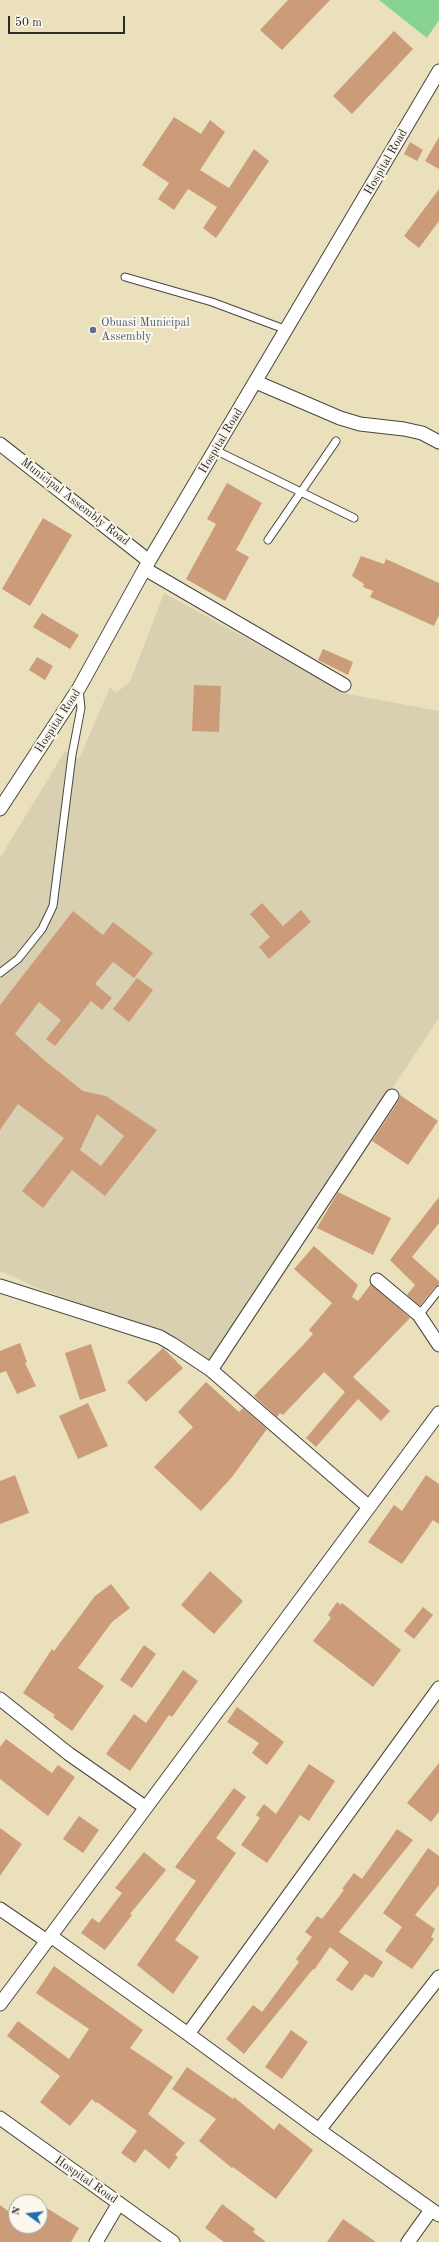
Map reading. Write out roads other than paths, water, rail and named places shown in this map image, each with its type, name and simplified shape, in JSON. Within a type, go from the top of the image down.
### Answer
[{"type":"street","name":"Hospital Road","points":[[0,809],[79,688],[147,565],[439,71]]},
{"type":"street","points":[[256,382],[340,418],[360,424],[390,426],[422,433],[439,442]]},
{"type":"street","name":"Municipal Assembly Road","points":[[0,444],[147,565],[344,685]]},
{"type":"street","points":[[211,1370],[392,1096]]},
{"type":"street","points":[[377,1280],[419,1315],[439,1345]]},
{"type":"street","points":[[0,1286],[160,1337],[211,1370],[369,1507]]},
{"type":"street","points":[[0,2004],[439,1413]]},
{"type":"street","points":[[188,2034],[439,1688]]},
{"type":"street","points":[[0,1699],[69,1754],[145,1807]]},
{"type":"street","points":[[0,1909],[49,1939],[188,2034],[319,2130],[435,2212],[408,2242]]},
{"type":"street","points":[[319,2130],[439,1977]]},
{"type":"street","name":"Hospital Road","points":[[0,2118],[173,2242]]},
{"type":"street","points":[[96,2242],[119,2203]]},
{"type":"lane","points":[[125,277],[212,302],[287,330]]},
{"type":"lane","points":[[268,540],[336,441]]},
{"type":"lane","points":[[215,450],[354,518]]},
{"type":"lane","points":[[0,973],[18,959],[42,929],[53,906],[72,755],[81,708],[79,688]]},
{"type":"lane","points":[[419,1315],[439,1290]]},
{"type":"place","name":"Obuasi Municipal Assembly","points":[[93,330]]}]
